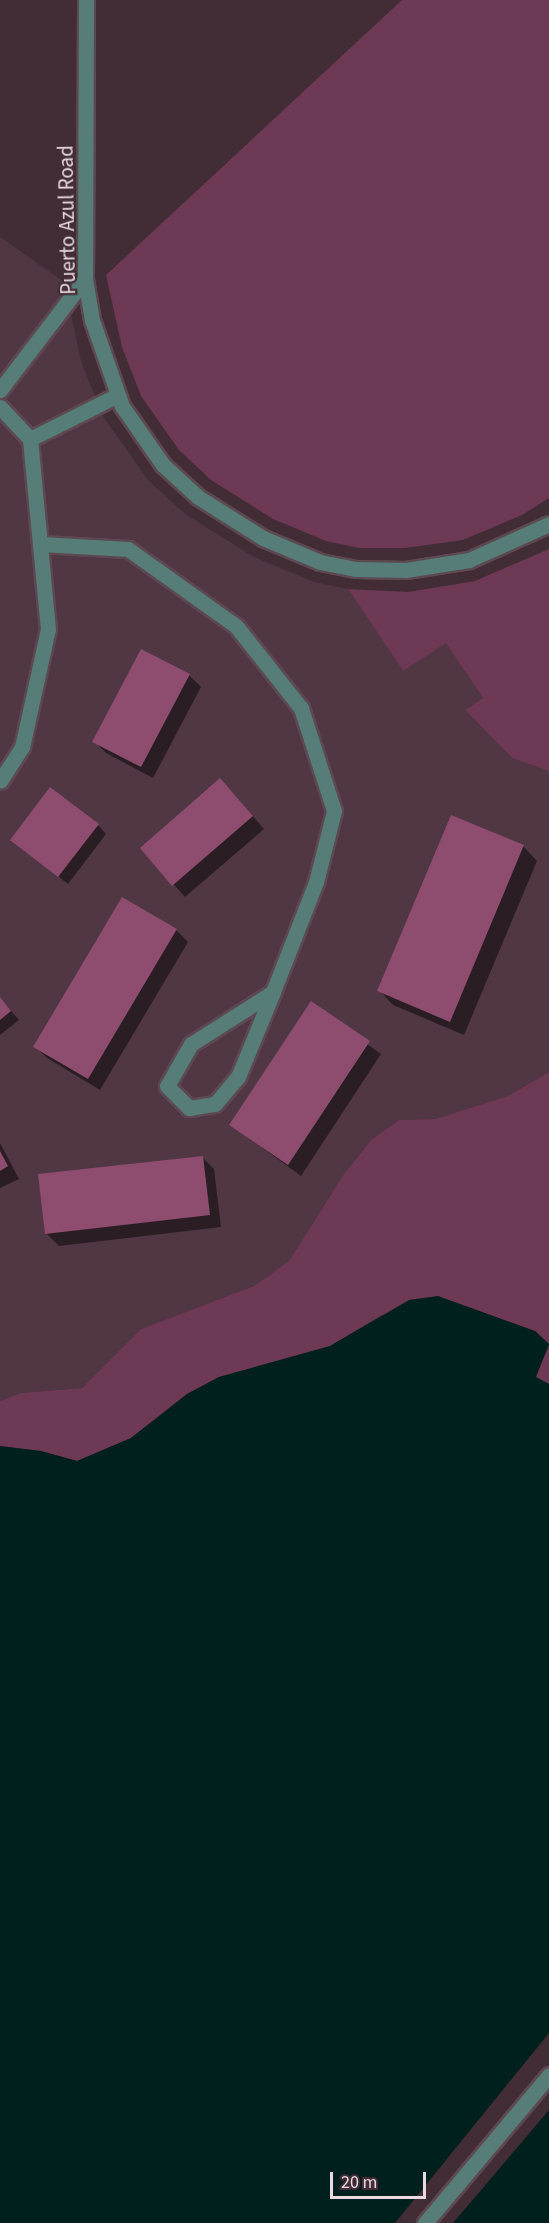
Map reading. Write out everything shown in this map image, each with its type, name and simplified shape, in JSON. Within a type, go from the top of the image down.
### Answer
[{"type":"street","name":"Puerto Azul Road","points":[[86,0],[85,279],[95,331],[118,395],[164,465],[198,497],[263,538],[320,562],[356,569],[406,570],[469,560],[549,524]]},
{"type":"street","points":[[0,390],[85,279]]},
{"type":"street","points":[[30,439],[118,395]]},
{"type":"street","points":[[0,406],[30,439],[48,629],[22,747],[0,781]]},
{"type":"street","points":[[41,544],[128,549],[236,626],[301,708],[334,811],[316,882],[273,992],[238,1077],[215,1104],[189,1108],[167,1086],[191,1044],[273,992]]},
{"type":"street","points":[[425,2223],[549,2075]]},
{"type":"shaded area","points":[[402,0],[549,0],[549,498],[522,515],[463,540],[405,548],[359,548],[326,541],[273,519],[211,480],[179,450],[141,396],[122,347],[106,275]]},
{"type":"shaded area","points":[[0,237],[64,282],[81,361],[102,415],[148,480],[185,514],[254,557],[314,582],[348,589],[403,671],[446,642],[483,698],[465,710],[512,758],[549,771],[549,1072],[508,1096],[435,1119],[399,1120],[371,1140],[344,1174],[289,1261],[254,1286],[141,1329],[82,1388],[21,1393],[0,1401]]},
{"type":"shaded area","points":[[549,549],[549,771],[512,758],[465,710],[483,698],[446,643],[403,671],[348,589],[408,592],[475,581]]},
{"type":"shaded area","points":[[549,1072],[549,1344],[535,1331],[483,1315],[382,1315],[330,1346],[219,1377],[187,1394],[131,1438],[77,1461],[41,1451],[0,1446],[0,1401],[21,1393],[82,1388],[141,1329],[254,1286],[289,1261],[344,1174],[371,1140],[399,1120],[435,1119],[508,1096]]},
{"type":"shaded area","points":[[438,1296],[535,1331],[549,1344],[536,1377],[549,1384],[549,2223],[0,2223],[0,1446],[41,1451],[77,1461],[131,1438],[187,1394],[219,1377],[330,1346],[409,1300]]},
{"type":"shaded area","points":[[549,1346],[549,1384],[535,1377]]},
{"type":"pier","points":[[549,2033],[549,2110],[453,2223],[395,2223]]},
{"type":"building","points":[[141,649],[190,674],[141,767],[92,742]]},
{"type":"building","points":[[220,778],[253,816],[172,886],[140,848]]},
{"type":"building","points":[[50,787],[99,824],[58,877],[10,840]]},
{"type":"building","points":[[451,815],[524,845],[450,1022],[377,991]]},
{"type":"building","points":[[122,897],[177,929],[88,1079],[33,1047]]},
{"type":"building","points":[[0,997],[11,1011],[0,1020]]},
{"type":"building","points":[[311,1001],[370,1041],[288,1165],[229,1125]]},
{"type":"building","points":[[0,1151],[8,1166],[0,1171]]},
{"type":"building","points":[[203,1156],[210,1215],[45,1234],[38,1174]]}]
